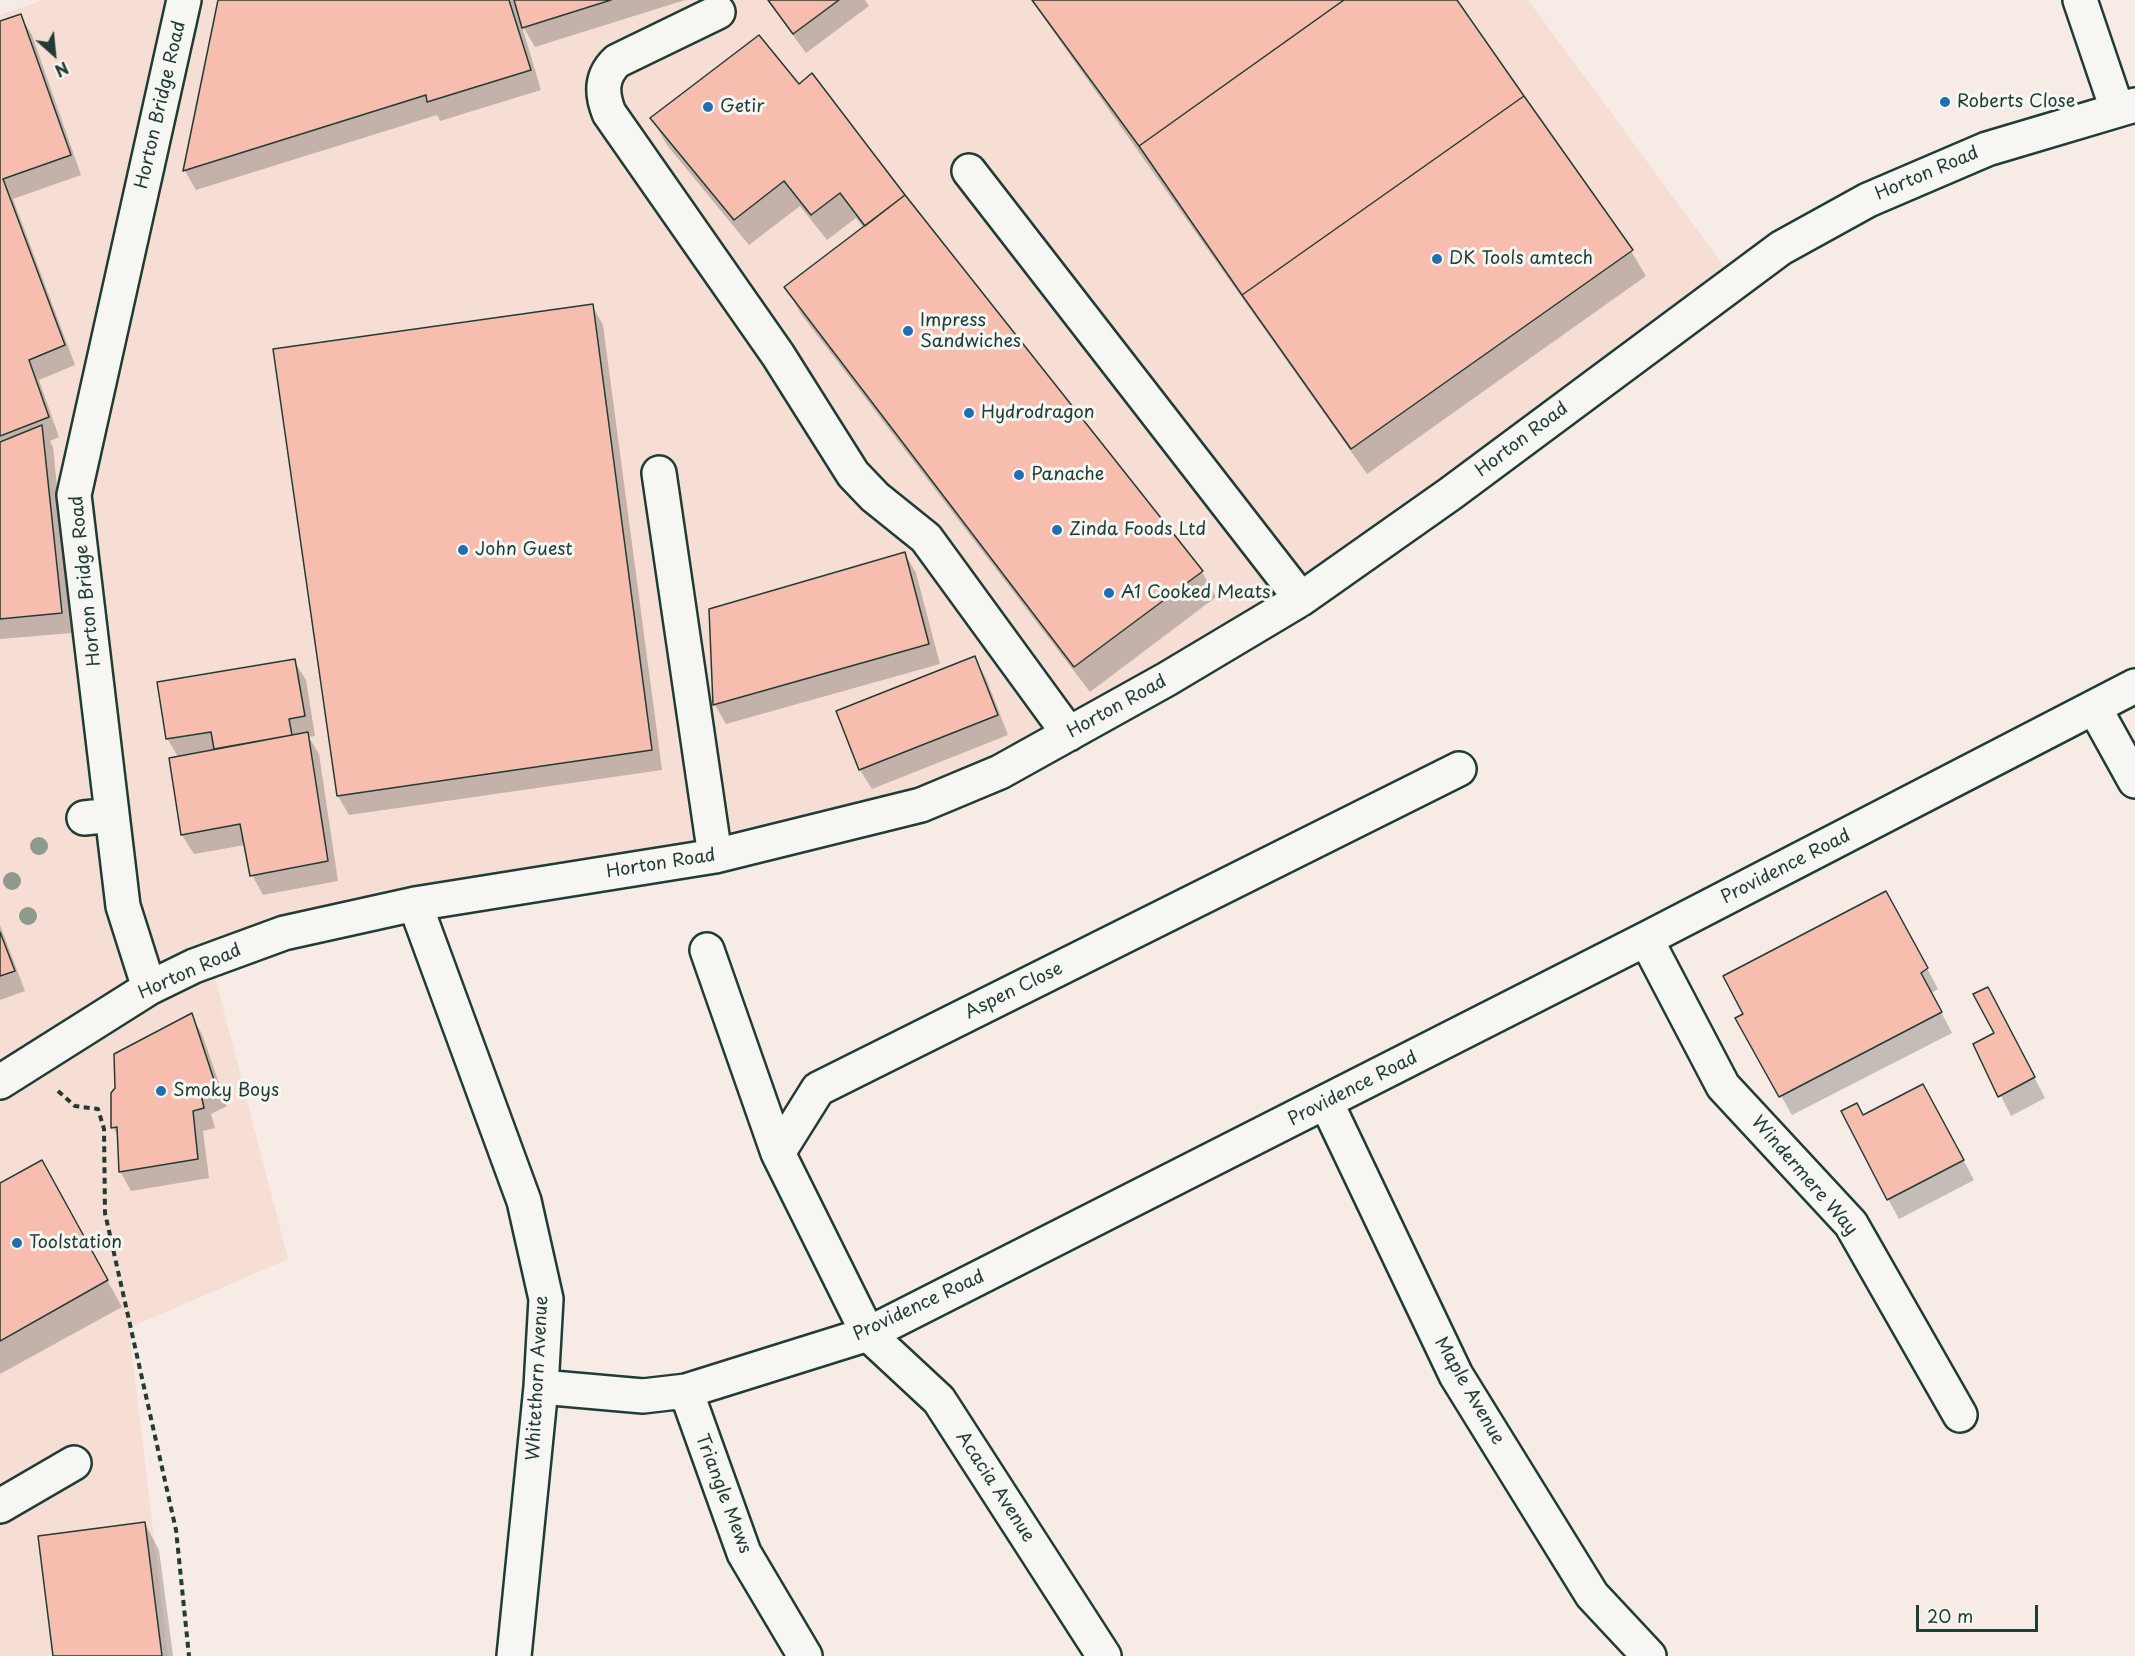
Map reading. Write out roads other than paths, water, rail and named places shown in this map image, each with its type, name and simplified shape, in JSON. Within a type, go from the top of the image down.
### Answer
[{"type":"street","name":"Horton Bridge Road","points":[[149,988],[98,816],[74,495],[184,0]]},
{"type":"street","points":[[2080,0],[2126,107]]},
{"type":"street","points":[[718,12],[617,61],[607,72],[603,83],[603,96],[609,113],[778,355],[853,474],[875,497],[926,538],[1069,734]]},
{"type":"street","name":"Horton Road","points":[[0,1082],[149,988],[194,966],[284,933],[415,904],[715,856],[921,805],[1000,772],[1167,679],[1301,599],[1460,487],[1781,248],[1868,200],[1987,148],[2126,107]]},
{"type":"street","points":[[969,171],[1301,599]]},
{"type":"street","points":[[659,473],[715,856]]},
{"type":"street","name":"Providence Road","points":[[541,1387],[644,1396],[686,1391],[868,1334],[1646,939],[2135,686]]},
{"type":"street","points":[[2094,707],[2135,781]]},
{"type":"street","name":"Aspen Close","points":[[778,1153],[818,1089],[1459,769]]},
{"type":"street","name":"Whitethorn Avenue","points":[[415,904],[524,1201],[546,1299],[541,1387],[514,1656]]},
{"type":"street","name":"Windermere Way","points":[[1646,939],[1723,1086],[1851,1224],[1960,1415]]},
{"type":"street","points":[[707,950],[778,1153],[868,1334]]},
{"type":"street","name":"Maple Avenue","points":[[1326,1102],[1456,1376],[1592,1595],[1649,1656]]},
{"type":"street","name":"Acacia Avenue","points":[[868,1334],[939,1400],[1104,1656]]},
{"type":"street","name":"Triangle Mews","points":[[686,1391],[744,1553],[805,1656]]},
{"type":"street","points":[[0,1506],[75,1463]]},
{"type":"place","name":"Roberts Close","points":[[1945,102]]},
{"type":"place","name":"Getir","points":[[708,107]]},
{"type":"place","name":"DK Tools amtech","points":[[1437,259]]},
{"type":"place","name":"Impress Sandwiches","points":[[908,331]]},
{"type":"place","name":"Hydrodragon","points":[[969,413]]},
{"type":"place","name":"Panache","points":[[1019,475]]},
{"type":"place","name":"Zinda Foods Ltd","points":[[1057,530]]},
{"type":"place","name":"John Guest","points":[[463,550]]},
{"type":"place","name":"A1 Cooked Meats","points":[[1109,593]]},
{"type":"place","name":"Smoky Boys","points":[[161,1091]]},
{"type":"place","name":"Toolstation","points":[[17,1243]]}]
